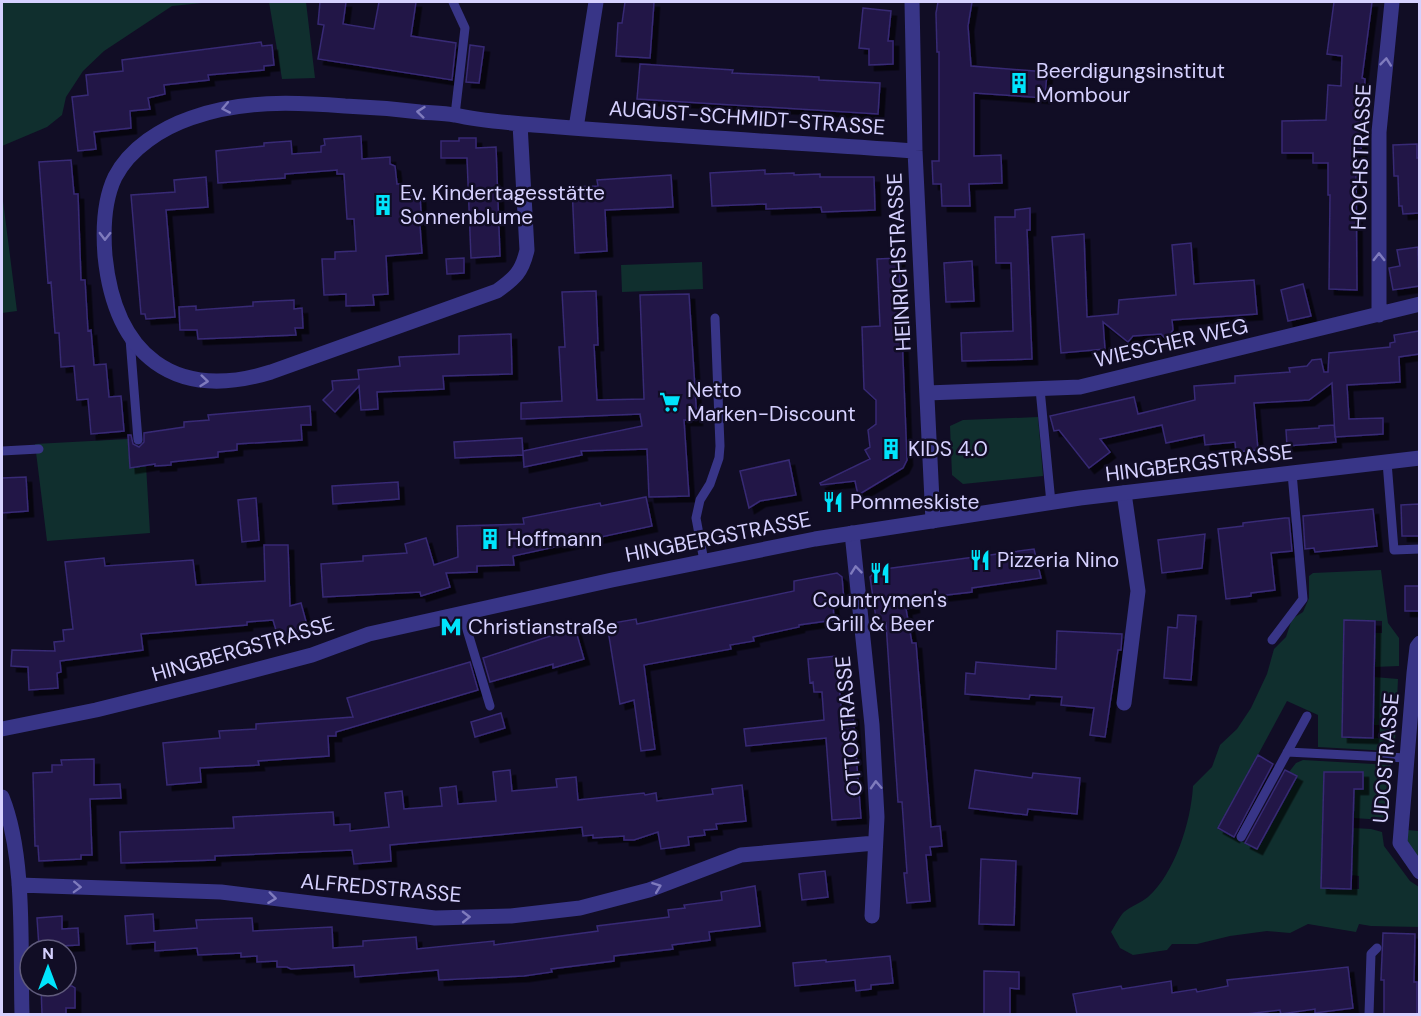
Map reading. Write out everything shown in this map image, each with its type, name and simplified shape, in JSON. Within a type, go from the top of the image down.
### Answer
[{"type":"street","name":"AUGUST-SCHMIDT-STRASSE","points":[[576,128],[596,2]]},
{"type":"street","name":"HEINRICHSTRASSE","points":[[912,2],[915,151],[933,521]]},
{"type":"street","name":"HOCHSTRASSE","points":[[1379,315],[1378,132],[1392,2]]},
{"type":"street","name":"AUGUST-SCHMIDT-STRASSE","points":[[520,124],[527,250],[524,265],[516,276],[497,291],[271,372],[235,381],[202,381],[170,372],[142,352],[129,333],[111,294],[105,250],[105,221],[115,178],[124,164],[149,139],[179,122],[212,111],[271,103],[307,103],[455,115],[520,124],[915,151]]},
{"type":"street","name":"WIESCHER WEG","points":[[927,393],[1080,387],[1419,304]]},
{"type":"street","name":"HINGBERGSTRASSE","points":[[2,729],[96,710],[202,684],[312,655],[369,634],[704,561],[852,533],[1051,503],[1419,458]]},
{"type":"street","points":[[1124,493],[1138,591],[1124,703]]},
{"type":"street","name":"OTTOSTRASSE","points":[[852,533],[872,726],[877,817],[872,916]]},
{"type":"street","name":"UDOSTRASSE","points":[[1419,643],[1400,843],[1419,872]]},
{"type":"street","points":[[2,797],[14,840],[19,885],[22,1014]]},
{"type":"street","name":"ALFREDSTRASSE","points":[[19,885],[221,892],[435,918],[511,916],[580,909],[649,890],[741,855],[875,843]]},
{"type":"lane","points":[[453,2],[465,28],[455,115]]},
{"type":"lane","points":[[704,561],[696,518],[700,500],[710,484],[719,458],[716,318]]},
{"type":"lane","points":[[129,333],[138,440]]},
{"type":"lane","points":[[1041,389],[1051,503]]},
{"type":"lane","points":[[2,451],[39,449]]},
{"type":"lane","points":[[1387,462],[1394,550],[1419,549]]},
{"type":"lane","points":[[1272,640],[1303,599],[1292,473]]},
{"type":"lane","points":[[462,613],[490,706]]},
{"type":"lane","points":[[1241,837],[1307,716]]},
{"type":"lane","points":[[1287,752],[1407,758]]},
{"type":"lane","points":[[1369,1014],[1371,954],[1377,948]]},
{"type":"green space","points":[[2,2],[212,2],[172,6],[104,51],[83,71],[66,97],[62,115],[47,127],[2,146]]},
{"type":"green space","points":[[269,2],[306,2],[315,78],[282,79]]},
{"type":"green space","points":[[2,193],[17,311],[2,313]]},
{"type":"green space","points":[[702,262],[703,289],[622,292],[621,265]]},
{"type":"green space","points":[[1038,417],[1043,476],[963,484],[952,475],[950,426],[963,420]]},
{"type":"green space","points":[[128,439],[130,468],[146,465],[150,533],[47,541],[35,444]]},
{"type":"green space","points":[[1381,570],[1388,623],[1399,638],[1399,666],[1374,667],[1375,633],[1382,633],[1382,621],[1344,620],[1342,737],[1379,738],[1380,725],[1373,725],[1374,677],[1398,679],[1395,743],[1389,751],[1318,747],[1318,715],[1287,701],[1218,829],[1257,849],[1289,772],[1296,763],[1303,760],[1391,765],[1383,820],[1354,818],[1354,789],[1363,788],[1363,773],[1324,772],[1321,888],[1359,889],[1359,876],[1352,875],[1353,828],[1382,832],[1384,846],[1410,881],[1419,887],[1419,927],[1359,924],[1356,932],[1308,924],[1290,933],[1267,931],[1230,936],[1197,944],[1172,944],[1167,950],[1133,955],[1120,948],[1111,932],[1124,912],[1148,897],[1158,887],[1174,861],[1185,831],[1193,786],[1212,767],[1220,745],[1237,729],[1251,708],[1267,674],[1274,649],[1286,637],[1292,619],[1303,612],[1309,598],[1309,576],[1313,573]]},
{"type":"green space","points":[[1407,830],[1419,831],[1419,861],[1406,842]]},
{"type":"building","points":[[320,2],[346,2],[343,24],[374,29],[379,2],[416,2],[411,36],[456,43],[452,80],[318,59],[324,25],[318,24]]},
{"type":"building","points":[[625,2],[654,2],[650,58],[616,56],[618,23],[622,23]]},
{"type":"building","points":[[938,2],[972,2],[968,26],[971,66],[1047,72],[1045,98],[974,93],[974,156],[1001,155],[1002,183],[969,184],[970,206],[942,206],[941,184],[933,184],[932,161],[939,161],[939,52],[937,52],[936,13]]},
{"type":"building","points":[[1334,2],[1372,2],[1362,78],[1365,79],[1364,100],[1361,100],[1361,153],[1356,154],[1357,290],[1329,289],[1328,163],[1313,163],[1313,153],[1282,153],[1282,121],[1326,120],[1328,85],[1341,86],[1342,56],[1327,54]]},
{"type":"building","points":[[863,8],[891,11],[888,41],[893,41],[893,64],[869,65],[869,49],[859,48]]},
{"type":"building","points":[[261,42],[262,46],[272,45],[274,65],[264,66],[264,70],[208,75],[209,80],[164,85],[165,94],[148,98],[150,109],[130,111],[131,128],[94,132],[96,149],[78,151],[72,97],[88,95],[86,75],[123,71],[122,60]]},
{"type":"building","points":[[470,45],[484,47],[479,83],[466,82]]},
{"type":"building","points":[[640,64],[733,70],[732,73],[819,77],[819,80],[880,83],[878,114],[637,99]]},
{"type":"building","points":[[361,136],[362,159],[390,157],[390,164],[395,166],[397,184],[407,184],[408,196],[420,195],[422,253],[386,256],[388,294],[373,295],[374,305],[346,306],[346,294],[324,295],[322,259],[335,259],[335,252],[356,251],[354,219],[347,219],[344,174],[337,174],[337,170],[285,174],[285,178],[218,183],[216,151],[291,141],[292,154],[321,152],[321,146],[325,145],[324,139]]},
{"type":"building","points":[[459,138],[476,138],[476,148],[496,147],[500,256],[471,258],[467,158],[441,158],[441,141],[459,141]]},
{"type":"building","points":[[1417,144],[1419,213],[1403,214],[1402,206],[1399,206],[1398,176],[1394,176],[1393,145]]},
{"type":"building","points":[[71,160],[74,194],[78,194],[81,280],[85,280],[88,331],[91,330],[94,365],[106,364],[109,397],[121,396],[124,431],[91,434],[88,399],[77,400],[74,366],[61,367],[59,333],[55,333],[51,282],[48,283],[39,162]]},
{"type":"building","points":[[765,170],[765,174],[874,177],[875,210],[822,212],[821,207],[766,209],[766,204],[712,206],[710,173]]},
{"type":"building","points":[[671,175],[673,207],[605,210],[607,251],[575,253],[572,187],[598,186],[597,180]]},
{"type":"building","points":[[206,177],[208,207],[166,210],[175,317],[146,319],[145,314],[141,314],[131,195],[175,192],[174,180]]},
{"type":"building","points":[[1030,208],[1030,230],[1027,230],[1032,359],[962,361],[961,333],[1013,331],[1011,263],[996,263],[995,217],[1015,217],[1015,210]]},
{"type":"building","points":[[1084,234],[1087,317],[1118,314],[1119,300],[1176,295],[1172,245],[1191,243],[1194,284],[1254,280],[1257,314],[1172,320],[1173,330],[1166,339],[1161,334],[1133,336],[1128,342],[1103,322],[1105,349],[1061,353],[1052,237]]},
{"type":"building","points":[[1418,247],[1419,286],[1393,290],[1389,268],[1400,266],[1397,250]]},
{"type":"building","points":[[464,258],[464,273],[447,274],[446,259]]},
{"type":"building","points":[[899,258],[907,460],[903,468],[858,495],[855,481],[821,485],[820,483],[870,459],[865,450],[870,447],[868,430],[876,424],[876,400],[864,389],[862,327],[880,326],[877,259]]},
{"type":"building","points":[[972,261],[974,301],[946,302],[944,263]]},
{"type":"building","points":[[1303,284],[1311,316],[1288,321],[1281,290]]},
{"type":"building","points":[[596,291],[598,345],[594,345],[597,400],[644,399],[640,295],[689,294],[697,420],[684,420],[689,496],[649,497],[647,449],[581,451],[582,455],[524,467],[523,451],[642,426],[640,414],[521,419],[521,403],[562,401],[559,347],[565,347],[562,292]]},
{"type":"building","points":[[294,300],[294,309],[302,308],[303,328],[295,328],[296,335],[198,339],[197,330],[180,330],[179,307],[196,306],[196,310],[253,306],[253,302]]},
{"type":"building","points":[[1419,331],[1419,354],[1399,357],[1400,382],[1347,385],[1349,419],[1383,418],[1383,434],[1335,437],[1332,383],[1309,400],[1254,403],[1258,450],[1236,452],[1235,442],[1205,445],[1204,435],[1166,443],[1162,425],[1100,439],[1110,452],[1089,468],[1059,430],[1054,431],[1050,416],[1134,397],[1138,414],[1195,400],[1194,386],[1235,383],[1235,376],[1290,372],[1289,368],[1307,366],[1312,360],[1321,359],[1324,372],[1328,372],[1329,353],[1390,347],[1390,343],[1395,342],[1394,335]]},
{"type":"building","points":[[511,334],[512,374],[443,376],[444,389],[377,392],[378,409],[361,410],[359,386],[335,412],[323,400],[333,390],[332,381],[359,379],[358,370],[400,366],[399,357],[459,354],[459,336]]},
{"type":"building","points":[[310,406],[311,425],[301,425],[302,440],[237,444],[237,450],[218,452],[218,457],[171,462],[171,465],[155,466],[155,464],[130,468],[128,435],[131,435],[133,444],[139,447],[144,442],[144,433],[184,427],[184,422],[209,420],[208,415]]},
{"type":"building","points":[[1334,425],[1336,442],[1287,446],[1286,430]]},
{"type":"building","points":[[522,438],[523,455],[455,458],[454,442]]},
{"type":"building","points":[[789,460],[796,495],[760,501],[749,508],[740,471]]},
{"type":"building","points":[[26,477],[28,511],[2,513],[2,478]]},
{"type":"building","points":[[398,482],[399,499],[333,504],[332,486]]},
{"type":"building","points":[[646,497],[652,526],[513,556],[514,565],[477,566],[477,572],[446,573],[450,587],[421,596],[420,592],[323,597],[321,564],[363,561],[363,556],[407,553],[405,544],[426,538],[434,565],[458,557],[457,526],[524,524],[523,518],[600,503],[601,506]]},
{"type":"building","points":[[256,498],[259,540],[242,542],[238,500]]},
{"type":"building","points":[[1419,504],[1419,536],[1402,536],[1401,505]]},
{"type":"building","points":[[1373,509],[1377,546],[1315,552],[1314,548],[1305,549],[1303,516]]},
{"type":"building","points":[[1289,518],[1292,551],[1271,553],[1275,590],[1226,599],[1218,529],[1243,526],[1243,523]]},
{"type":"building","points":[[1205,534],[1202,568],[1162,573],[1158,540]]},
{"type":"building","points":[[264,545],[288,545],[290,606],[301,603],[308,629],[278,637],[273,620],[247,622],[247,625],[141,634],[143,650],[60,661],[61,672],[57,673],[58,688],[29,690],[28,667],[11,666],[12,650],[55,651],[54,642],[64,641],[63,630],[73,629],[65,562],[104,558],[105,566],[193,560],[196,585],[265,581]]},
{"type":"building","points":[[1034,549],[1041,578],[972,588],[972,592],[913,599],[914,607],[906,609],[912,643],[916,643],[931,827],[940,826],[942,846],[930,847],[931,855],[926,855],[930,901],[907,903],[902,802],[898,802],[886,623],[877,625],[870,577],[877,570]]},
{"type":"building","points":[[837,573],[842,577],[844,601],[833,603],[834,620],[799,625],[799,627],[753,637],[754,641],[730,645],[731,649],[644,665],[655,749],[641,751],[634,700],[620,704],[607,624],[636,619],[637,624],[794,591],[794,581]]},
{"type":"building","points":[[1405,586],[1419,586],[1419,611],[1405,611]]},
{"type":"building","points":[[1178,615],[1196,616],[1191,680],[1164,678],[1168,627],[1177,628]]},
{"type":"building","points":[[1344,620],[1375,621],[1373,738],[1342,737]]},
{"type":"building","points":[[575,628],[584,659],[553,668],[553,664],[490,682],[483,658]]},
{"type":"building","points":[[1057,631],[1122,634],[1105,737],[1090,735],[1094,708],[1061,705],[1062,697],[1030,695],[1029,699],[965,694],[966,673],[975,674],[976,662],[1056,669]]},
{"type":"building","points":[[836,656],[842,715],[853,714],[861,818],[832,820],[826,738],[746,746],[744,729],[824,720],[822,692],[814,692],[813,682],[810,683],[808,659]]},
{"type":"building","points":[[470,662],[478,690],[336,732],[336,736],[328,736],[329,756],[258,761],[259,765],[200,768],[201,782],[167,785],[163,743],[220,738],[219,731],[256,729],[256,724],[353,717],[347,698]]},
{"type":"building","points":[[501,713],[505,728],[475,737],[471,722]]},
{"type":"building","points":[[1258,755],[1273,764],[1234,837],[1218,828]]},
{"type":"building","points":[[94,759],[94,785],[120,784],[121,798],[90,799],[92,855],[81,855],[81,859],[39,861],[38,846],[35,846],[33,773],[52,772],[52,765],[62,765],[61,760]]},
{"type":"building","points":[[510,770],[512,791],[557,787],[556,779],[576,777],[578,800],[656,793],[657,801],[713,794],[712,789],[742,785],[746,821],[716,824],[717,829],[704,830],[705,835],[688,837],[689,845],[661,849],[658,832],[634,840],[624,840],[624,836],[593,838],[593,835],[583,836],[582,827],[390,845],[391,861],[354,864],[352,850],[215,856],[215,860],[121,863],[120,832],[234,828],[233,817],[333,812],[334,825],[350,824],[350,831],[389,827],[385,793],[402,791],[404,809],[442,806],[440,788],[456,786],[458,804],[496,801],[493,772]]},
{"type":"building","points":[[975,770],[1032,778],[1033,773],[1080,778],[1077,814],[1028,809],[1027,815],[969,808]]},
{"type":"building","points":[[1285,770],[1297,776],[1257,849],[1245,843]]},
{"type":"building","points":[[1324,772],[1363,772],[1363,789],[1354,789],[1351,889],[1321,888]]},
{"type":"building","points":[[981,859],[1016,861],[1014,925],[979,924]]},
{"type":"building","points":[[825,871],[828,897],[802,900],[799,874]]},
{"type":"building","points":[[755,886],[760,926],[709,932],[710,940],[672,945],[673,949],[614,956],[614,961],[551,969],[552,972],[524,976],[439,980],[438,970],[355,977],[354,965],[291,969],[277,967],[277,961],[257,962],[257,956],[241,957],[241,953],[198,955],[197,948],[155,951],[155,942],[127,944],[125,916],[153,914],[154,931],[197,928],[196,920],[252,918],[253,931],[332,927],[333,948],[363,946],[363,941],[416,937],[417,949],[494,941],[494,945],[598,931],[597,926],[669,917],[668,910],[685,908],[684,905],[722,900],[721,892]]},
{"type":"building","points":[[62,916],[62,929],[78,928],[79,945],[78,938],[38,938],[37,918]]},
{"type":"building","points":[[1383,933],[1415,934],[1414,982],[1417,982],[1417,1014],[1384,1014],[1384,980],[1381,980]]},
{"type":"building","points":[[890,956],[893,983],[871,985],[871,989],[856,991],[855,980],[795,986],[793,963]]},
{"type":"building","points":[[1348,967],[1353,1008],[1315,1013],[1315,1009],[1281,1014],[1280,1010],[1246,1014],[1077,1014],[1073,994],[1171,981],[1172,993],[1196,989],[1197,992],[1228,986],[1227,980]]},
{"type":"building","points":[[984,971],[1019,972],[1019,989],[1010,988],[1010,1014],[984,1014]]},
{"type":"building","points":[[41,998],[75,998],[75,1008],[66,1008],[66,1014],[42,1014]]},
{"type":"place","name":"Beerdigungsinstitut Mombour","points":[[1019,83]]},
{"type":"place","name":"Ev. Kindertagesstätte Sonnenblume","points":[[383,205]]},
{"type":"place","name":"Netto Marken-Discount","points":[[670,402]]},
{"type":"place","name":"KIDS 4.0","points":[[891,449]]},
{"type":"place","name":"Pommeskiste","points":[[833,502]]},
{"type":"place","name":"Hoffmann","points":[[490,539]]},
{"type":"place","name":"Pizzeria Nino","points":[[980,560]]},
{"type":"place","name":"Countrymen's Grill & Beer","points":[[880,573]]},
{"type":"place","name":"Christianstraße","points":[[451,627]]}]
